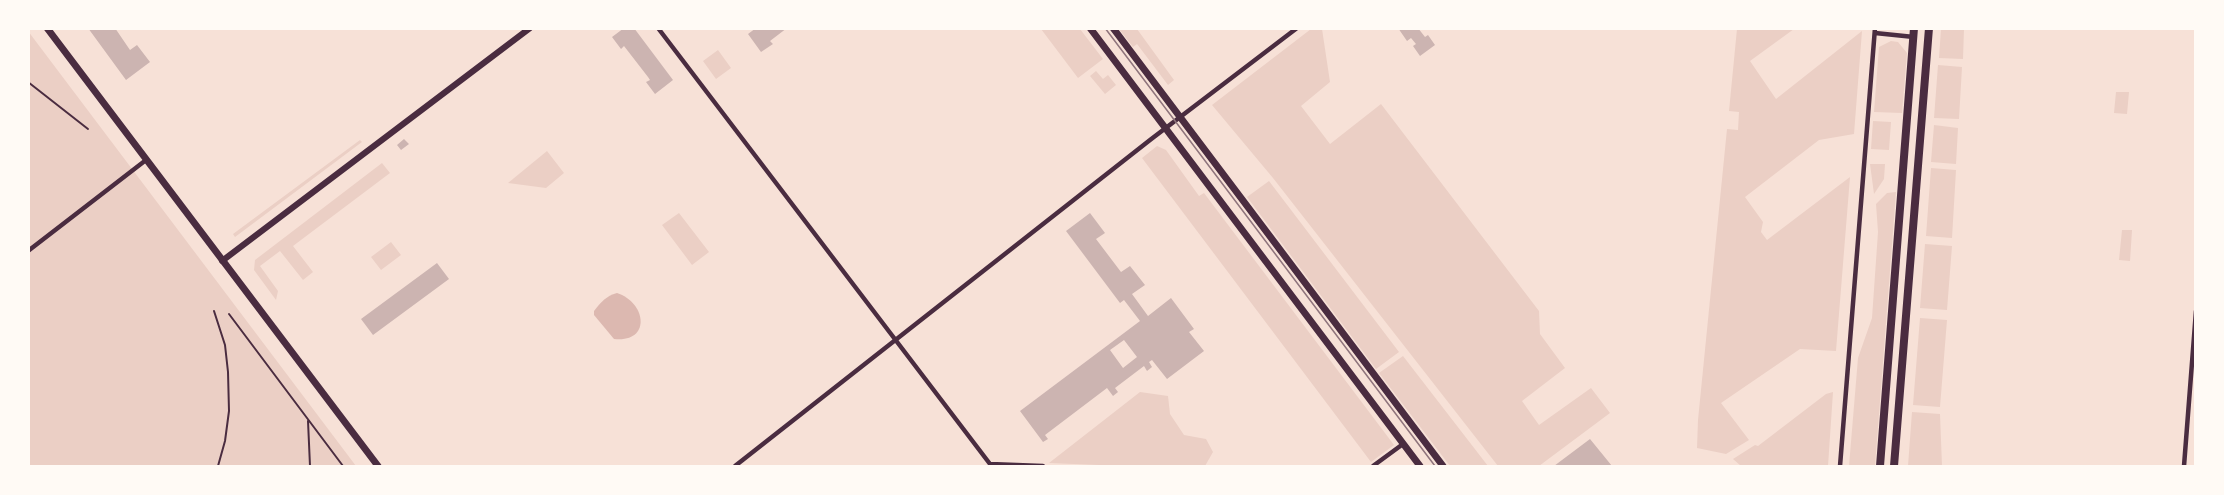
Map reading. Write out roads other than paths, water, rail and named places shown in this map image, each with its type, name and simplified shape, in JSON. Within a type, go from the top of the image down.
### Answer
[{"type":"main road","points":[[47,28],[378,466]]},
{"type":"main road","points":[[1090,28],[1420,466]]},
{"type":"main road","points":[[1113,28],[1443,466]]},
{"type":"main road","points":[[1894,466],[1929,28]]},
{"type":"main road","points":[[1880,466],[1914,33]]},
{"type":"street","points":[[222,261],[530,28]]},
{"type":"street","points":[[658,28],[760,165],[990,464],[1043,466]]},
{"type":"street","points":[[735,466],[1297,28]]},
{"type":"street","points":[[1840,466],[1875,31],[1914,33]]},
{"type":"street","points":[[28,251],[146,160]]},
{"type":"street","points":[[2184,466],[2196,311]]},
{"type":"street","points":[[1373,466],[1403,444]]},
{"type":"tram line","points":[[1105,28],[1435,466]]}]
